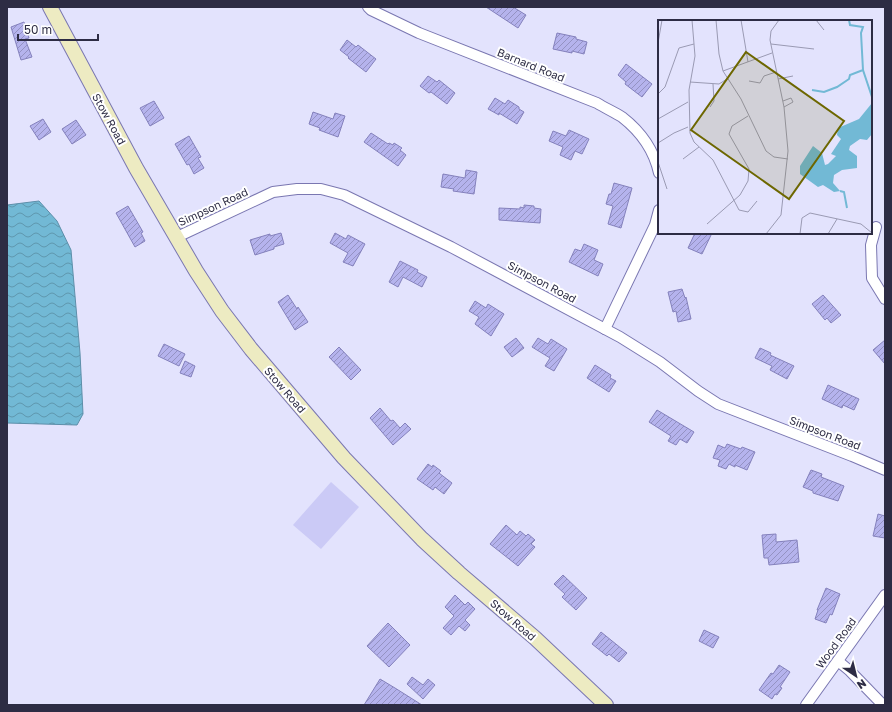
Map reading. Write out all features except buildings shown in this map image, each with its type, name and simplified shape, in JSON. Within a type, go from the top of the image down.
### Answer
[{"type":"street","name":"Stow Road","points":[[50,7],[136,168],[209,291],[236,331],[270,374],[344,458],[422,539],[535,638],[606,705]]},
{"type":"street","name":"Barnard Road","points":[[368,7],[371,10],[419,33],[597,104],[621,117],[639,133],[651,149],[658,170]]},
{"type":"street","name":"Simpson Road","points":[[177,237],[273,192],[297,189],[321,190],[344,195],[430,236],[605,329],[640,349],[718,404],[885,470]]},
{"type":"street","points":[[605,329],[655,225],[658,214]]},
{"type":"street","points":[[876,227],[871,245],[872,278],[885,299]]},
{"type":"street","name":"Wood Road","points":[[806,705],[885,595]]},
{"type":"street","points":[[838,661],[850,671],[883,705]]},
{"type":"shaded area","points":[[331,482],[359,507],[321,549],[293,525]]},
{"type":"water","points":[[39,201],[57,221],[71,250],[80,353],[83,414],[77,425],[7,423],[7,205]]}]
